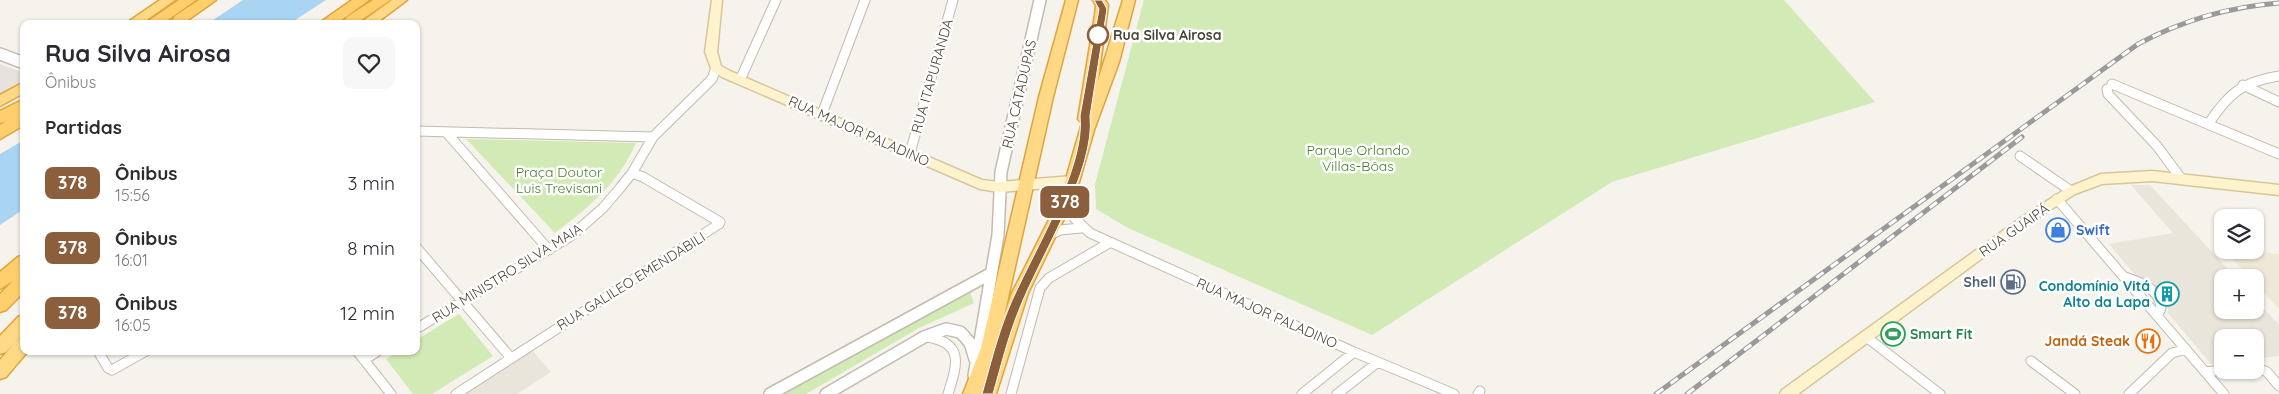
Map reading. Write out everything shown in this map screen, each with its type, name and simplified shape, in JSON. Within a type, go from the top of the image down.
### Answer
[{"type":"highway","points":[[137,20],[169,0]]},
{"type":"highway","points":[[157,20],[189,0]]},
{"type":"highway","points":[[178,20],[209,0]]},
{"type":"highway","points":[[331,20],[362,0]]},
{"type":"highway","points":[[352,20],[383,0]]},
{"type":"highway","points":[[371,20],[401,0]]},
{"type":"highway","points":[[980,393],[1046,97],[1072,0]]},
{"type":"highway","points":[[1087,130],[1085,116],[1103,9],[1098,0]]},
{"type":"highway","points":[[980,393],[1013,311],[1047,236],[1068,196],[1087,130],[1112,62],[1129,0]]},
{"type":"highway","points":[[0,101],[20,89]]},
{"type":"highway","points":[[0,118],[20,106]]},
{"type":"highway","points":[[0,133],[20,120]]},
{"type":"highway","points":[[0,269],[20,252]]},
{"type":"highway","points":[[0,282],[20,265]]},
{"type":"highway","points":[[0,305],[20,285]]},
{"type":"highway","points":[[0,347],[20,326]]},
{"type":"highway","points":[[0,372],[20,349]]},
{"type":"main road","points":[[717,0],[711,52],[718,74]]},
{"type":"main road","name":"RUA MAJOR PALADINO","points":[[718,74],[740,80],[822,114],[970,180],[999,187],[1073,181]]},
{"type":"main road","name":"RUA GUAIPÁ","points":[[1787,394],[1865,336],[2071,190],[2107,178],[2152,176],[2279,190]]},
{"type":"street","points":[[740,80],[776,0]]},
{"type":"street","points":[[822,114],[865,0]]},
{"type":"street","name":"RUA ITAPURANDA","points":[[910,153],[954,0]]},
{"type":"street","name":"RUA CATADUPAS","points":[[980,393],[976,360],[1000,220],[999,187],[1040,0]]},
{"type":"street","points":[[0,54],[20,62]]},
{"type":"street","name":"RUA MINISTRO SILVA MAIA","points":[[420,327],[549,250],[604,208],[632,173],[653,137],[718,74]]},
{"type":"street","points":[[2209,122],[2226,97],[2243,85],[2258,79],[2279,76]]},
{"type":"street","points":[[2243,85],[2279,102]]},
{"type":"street","points":[[2180,178],[2157,146],[2108,94],[2110,87],[2209,122],[2279,154]]},
{"type":"street","points":[[420,131],[653,137]]},
{"type":"street","points":[[446,132],[549,250]]},
{"type":"street","points":[[2020,156],[2071,190]]},
{"type":"street","name":"RUA GALILEO EMENDABILI","points":[[456,394],[719,224],[720,222],[706,212],[643,177],[632,173]]},
{"type":"street","points":[[1068,196],[1070,210],[1086,231],[1089,254]]},
{"type":"street","points":[[2057,199],[2224,394]]},
{"type":"street","points":[[1047,236],[1060,230],[1086,231]]},
{"type":"street","name":"RUA MAJOR PALADINO","points":[[1086,231],[1354,352],[1454,394]]},
{"type":"street","points":[[1011,394],[1040,288],[1049,278],[1109,243]]},
{"type":"street","points":[[420,252],[511,358]]},
{"type":"street","points":[[770,394],[990,274]]},
{"type":"street","points":[[826,394],[924,337],[946,330],[960,332],[970,343],[976,360]]},
{"type":"street","points":[[1865,336],[1940,394]]},
{"type":"street","points":[[924,337],[944,340],[954,349],[957,363],[948,394]]},
{"type":"street","points":[[2129,394],[2172,353],[2186,349]]},
{"type":"street","points":[[1302,394],[1354,352]]},
{"type":"street","points":[[100,355],[108,368],[112,370],[139,355]]},
{"type":"street","points":[[360,355],[391,394]]},
{"type":"street","points":[[364,360],[372,355]]},
{"type":"street","points":[[2030,361],[2075,394]]},
{"type":"street","points":[[1337,394],[1378,362]]},
{"type":"street","points":[[2205,372],[2214,371]]},
{"type":"street","points":[[2264,371],[2279,386]]},
{"type":"shaded area","points":[[0,64],[20,72],[20,84],[0,95]]},
{"type":"shaded area","points":[[2131,185],[2150,185],[2214,254],[2214,259],[2218,259],[2228,269],[2214,269],[2214,319],[2264,319],[2264,309],[2279,325],[2279,356],[2264,358],[2264,329],[2214,329],[2214,363],[2211,364],[2168,313],[2168,306],[2159,291],[2136,276],[2109,244],[2173,233]]},
{"type":"shaded area","points":[[2264,253],[2279,254],[2279,309],[2264,293],[2264,269],[2242,269],[2233,259],[2264,259]]},
{"type":"shaded area","points":[[531,349],[551,372],[517,394],[461,394]]},
{"type":"green space","name":"Parque Orlando Villas-Bôas","points":[[1144,0],[1784,0],[1875,102],[1612,182],[1372,335],[1128,228],[1096,209],[1095,184]]},
{"type":"green space","name":"Praça Doutor Luis Trevisani","points":[[466,139],[636,143],[612,182],[591,204],[555,233]]},
{"type":"green space","points":[[970,292],[974,303],[919,328],[806,394],[778,394]]},
{"type":"green space","points":[[459,314],[493,356],[432,394],[413,394],[386,359],[392,355],[420,355],[420,338]]},
{"type":"water","points":[[243,0],[326,0],[295,20],[213,20]]},
{"type":"water","points":[[20,142],[20,212],[0,225],[0,154]]},
{"type":"railway","points":[[1656,394],[2138,44],[2172,28],[2206,16],[2224,11],[2279,3]]},
{"type":"railway","points":[[1687,394],[2022,137]]},
{"type":"bus line","name":"378","points":[[987,394],[1020,293],[1068,196],[1073,181],[1087,130],[1085,116],[1103,9],[1099,0]]},
{"type":"place","name":"Rua Silva Airosa","points":[[1098,35]]},
{"type":"place","name":"Swift","points":[[2058,230]]},
{"type":"place","name":"Shell","points":[[2013,282]]},
{"type":"place","name":"Condomínio Vitá Alto da Lapa","points":[[2167,294]]},
{"type":"place","name":"Smart Fit","points":[[1893,334]]},
{"type":"place","name":"Jandá Steak","points":[[2148,341]]}]
